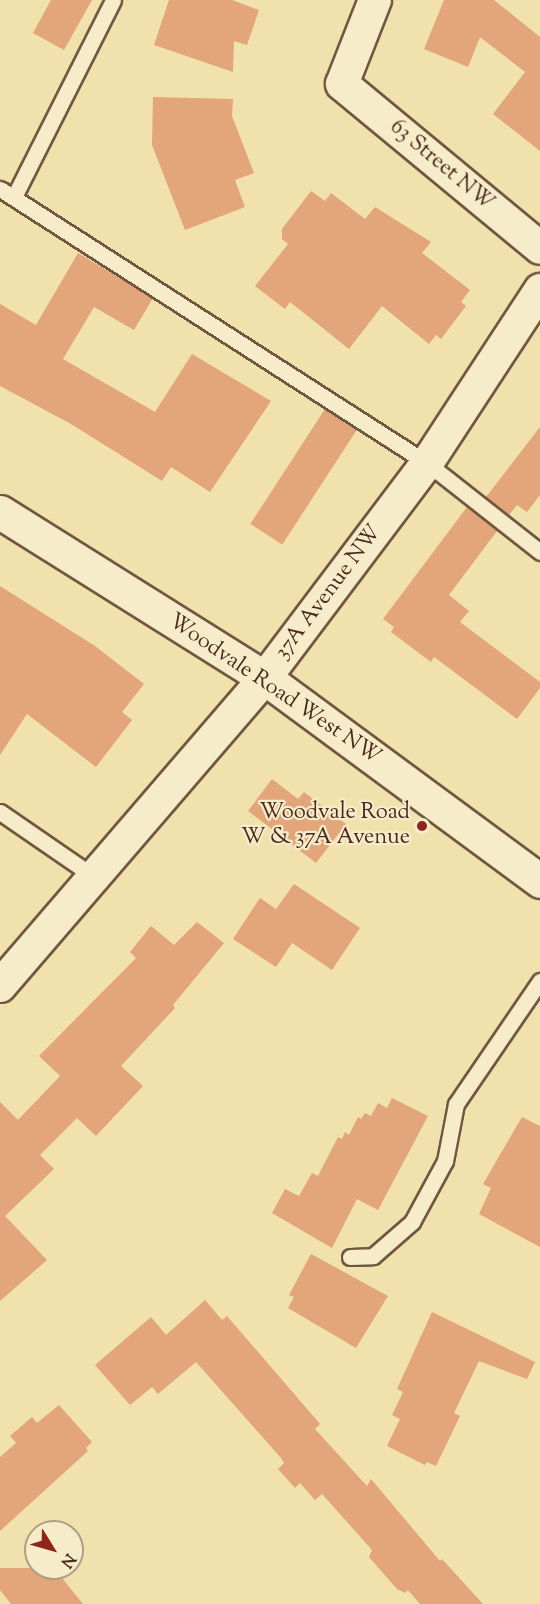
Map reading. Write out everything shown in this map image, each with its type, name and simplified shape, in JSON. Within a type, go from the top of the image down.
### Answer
[{"type":"street","name":"63 Street NW","points":[[375,0],[342,84],[540,248]]},
{"type":"street","name":"37A Avenue NW","points":[[0,986],[96,878],[265,678],[427,463],[540,290]]},
{"type":"street","name":"Woodvale Road West NW","points":[[0,512],[265,678],[540,881]]},
{"type":"lane","points":[[15,195],[113,0]]},
{"type":"lane","points":[[0,189],[15,195],[427,463],[540,552]]},
{"type":"lane","points":[[0,812],[96,878]]},
{"type":"lane","points":[[350,1257],[373,1256],[412,1222],[445,1161],[456,1104],[540,981]]},
{"type":"building","points":[[51,0],[92,0],[64,50],[33,33]]},
{"type":"building","points":[[169,0],[232,0],[259,10],[247,45],[234,41],[233,72],[154,45]]},
{"type":"building","points":[[444,0],[494,0],[540,37],[540,151],[493,114],[525,72],[480,37],[468,67],[424,49]]},
{"type":"building","points":[[153,97],[233,99],[232,116],[254,173],[235,180],[245,207],[185,230],[152,145]]},
{"type":"building","points":[[311,191],[325,201],[331,193],[365,219],[375,207],[431,242],[422,253],[470,290],[461,302],[466,306],[441,339],[436,335],[429,344],[382,306],[349,349],[290,302],[285,309],[255,286],[288,244],[282,239],[282,229]]},
{"type":"building","points":[[78,253],[153,298],[134,330],[94,307],[63,359],[155,412],[192,354],[271,401],[210,492],[171,467],[162,481],[71,424],[0,386],[0,304],[36,325]]},
{"type":"building","points":[[325,409],[357,430],[282,545],[250,524]]},
{"type":"building","points":[[540,427],[540,495],[527,512],[517,505],[509,515],[486,497]]},
{"type":"building","points":[[467,507],[497,531],[449,595],[469,611],[460,622],[540,682],[540,688],[517,719],[434,657],[431,662],[391,632],[394,627],[383,619]]},
{"type":"building","points":[[0,586],[95,646],[144,684],[122,712],[132,720],[96,767],[27,714],[0,755]]},
{"type":"building","points":[[272,779],[298,799],[304,792],[346,824],[316,863],[248,811]]},
{"type":"building","points":[[294,884],[360,928],[332,970],[292,943],[276,967],[233,939],[260,898],[276,909]]},
{"type":"building","points":[[197,922],[224,943],[173,1005],[175,1008],[121,1066],[143,1086],[96,1136],[77,1118],[40,1155],[54,1169],[5,1216],[47,1260],[0,1301],[0,1102],[18,1120],[60,1076],[39,1056],[136,958],[130,952],[151,926],[174,945]]},
{"type":"building","points":[[392,1098],[428,1116],[378,1210],[357,1199],[332,1248],[272,1213],[285,1189],[299,1196],[312,1173],[318,1176],[338,1137],[342,1139],[345,1132],[349,1135],[358,1117],[361,1119],[365,1113],[371,1116],[378,1103],[387,1108]]},
{"type":"building","points":[[522,1117],[540,1126],[540,1247],[479,1214],[491,1188],[483,1184]]},
{"type":"building","points":[[311,1254],[388,1296],[356,1348],[288,1308],[294,1297],[289,1295]]},
{"type":"building","points":[[205,1300],[222,1320],[227,1316],[320,1424],[315,1429],[367,1486],[371,1479],[440,1561],[442,1559],[483,1604],[420,1604],[408,1590],[405,1593],[397,1589],[369,1557],[372,1550],[322,1494],[315,1500],[300,1483],[295,1488],[278,1469],[284,1463],[281,1458],[196,1362],[158,1394],[152,1387],[130,1405],[95,1365],[151,1317],[166,1335]]},
{"type":"building","points":[[432,1312],[535,1362],[527,1379],[479,1361],[454,1413],[460,1416],[436,1466],[427,1462],[425,1465],[387,1446],[400,1419],[392,1415],[403,1392],[397,1389]]},
{"type":"building","points":[[59,1405],[92,1442],[86,1448],[88,1451],[0,1531],[0,1457],[16,1443],[10,1436],[32,1417],[37,1423]]},
{"type":"building","points":[[0,1568],[24,1568],[24,1580],[64,1580],[83,1604],[11,1604],[0,1590]]},
{"type":"place","name":"Woodvale Road W & 37A Avenue","points":[[422,826]]}]
